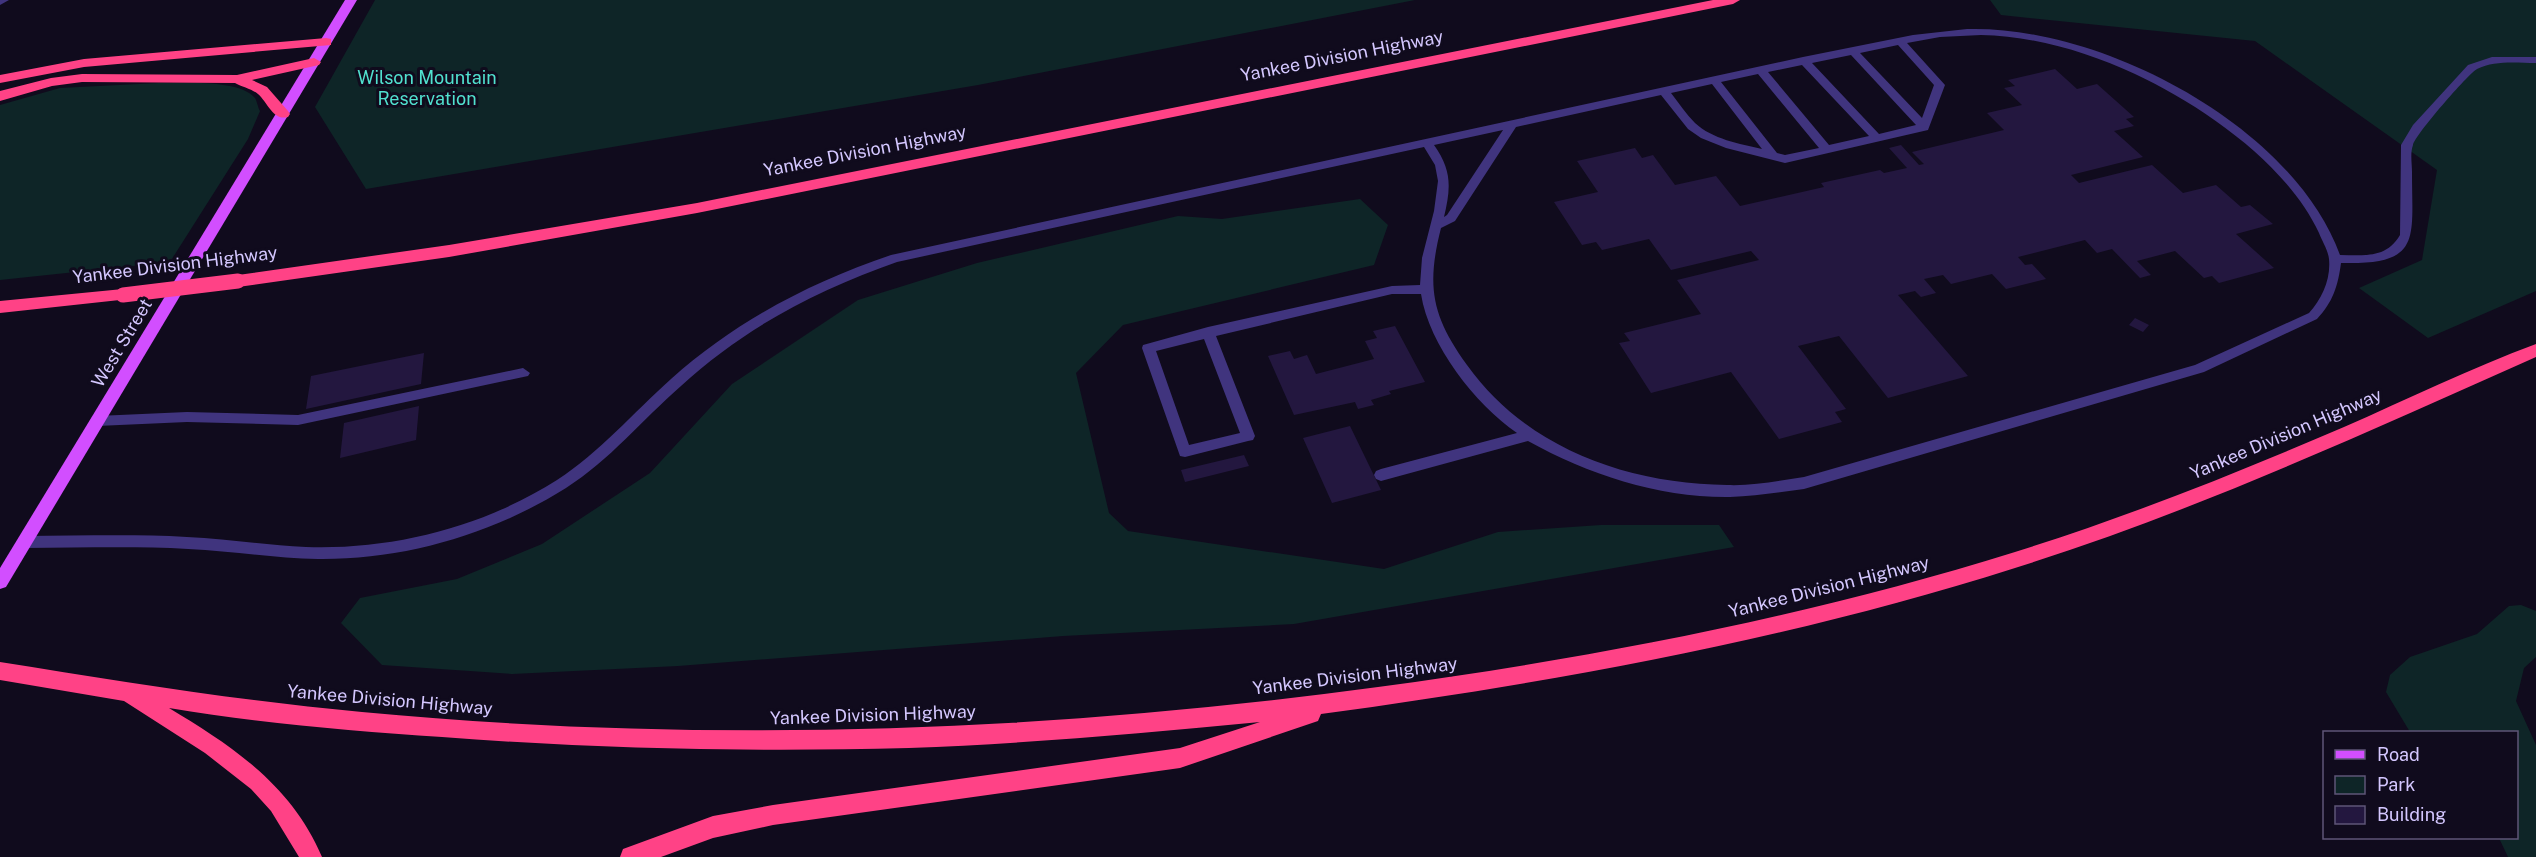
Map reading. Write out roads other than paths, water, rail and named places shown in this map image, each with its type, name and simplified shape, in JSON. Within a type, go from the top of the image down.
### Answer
[{"type":"highway","name":"Yankee Division Highway","points":[[0,307],[238,281],[449,251],[688,210],[1733,0]]},
{"type":"highway","points":[[0,79],[84,63],[326,42]]},
{"type":"highway","points":[[0,96],[51,82],[82,78],[237,79],[314,62]]},
{"type":"highway","points":[[237,79],[262,90],[283,114]]},
{"type":"highway","name":"Yankee Division Highway","points":[[5,672],[127,693],[388,724],[567,735],[760,740],[875,739],[1031,732],[1189,719],[1348,702],[1502,679],[1650,653],[1789,623],[1968,574],[2129,522],[2239,479],[2536,350]]},
{"type":"highway","points":[[127,693],[246,769],[264,784],[292,818],[311,857]]},
{"type":"highway","points":[[631,857],[713,827],[773,815],[1180,758],[1348,702]]},
{"type":"main road","name":"West Street","points":[[0,582],[351,0]]},
{"type":"lane","points":[[24,542],[172,542],[321,553],[379,550],[439,538],[519,507],[558,486],[609,449],[675,383],[734,334],[798,295],[841,276],[906,255],[1426,141],[1803,60],[1944,34],[2008,33],[2105,57],[2151,76],[2206,107],[2273,163],[2294,184],[2316,214],[2329,237],[2335,259],[2332,286],[2324,305],[2313,316],[2199,369],[1804,483],[1727,491],[1685,488],[1646,481],[1574,458],[1530,435],[1492,405],[1469,379],[1451,352],[1433,315],[1426,289],[1425,262],[1443,192],[1443,171],[1426,141]]},
{"type":"lane","points":[[1900,41],[1940,85],[1924,127]]},
{"type":"lane","points":[[1853,51],[1924,127]]},
{"type":"lane","points":[[1803,60],[1877,138]]},
{"type":"lane","points":[[2335,259],[2375,259],[2391,256],[2401,247],[2406,235],[2407,145],[2417,128],[2472,67],[2492,60],[2536,60]]},
{"type":"lane","points":[[1760,70],[1826,149]]},
{"type":"lane","points":[[1714,80],[1773,156]]},
{"type":"lane","points":[[1664,91],[1692,126],[1705,135],[1785,159],[1924,127]]},
{"type":"lane","points":[[1434,226],[1451,218],[1512,124]]},
{"type":"lane","points":[[1208,332],[1248,436],[1185,452],[1148,348],[1208,332],[1392,290],[1426,289]]},
{"type":"lane","points":[[97,421],[188,417],[298,420],[523,374]]},
{"type":"lane","points":[[1381,476],[1530,435]]},
{"type":"park label","name":"Wilson Mountain Reservation","points":[[427,88]]}]
